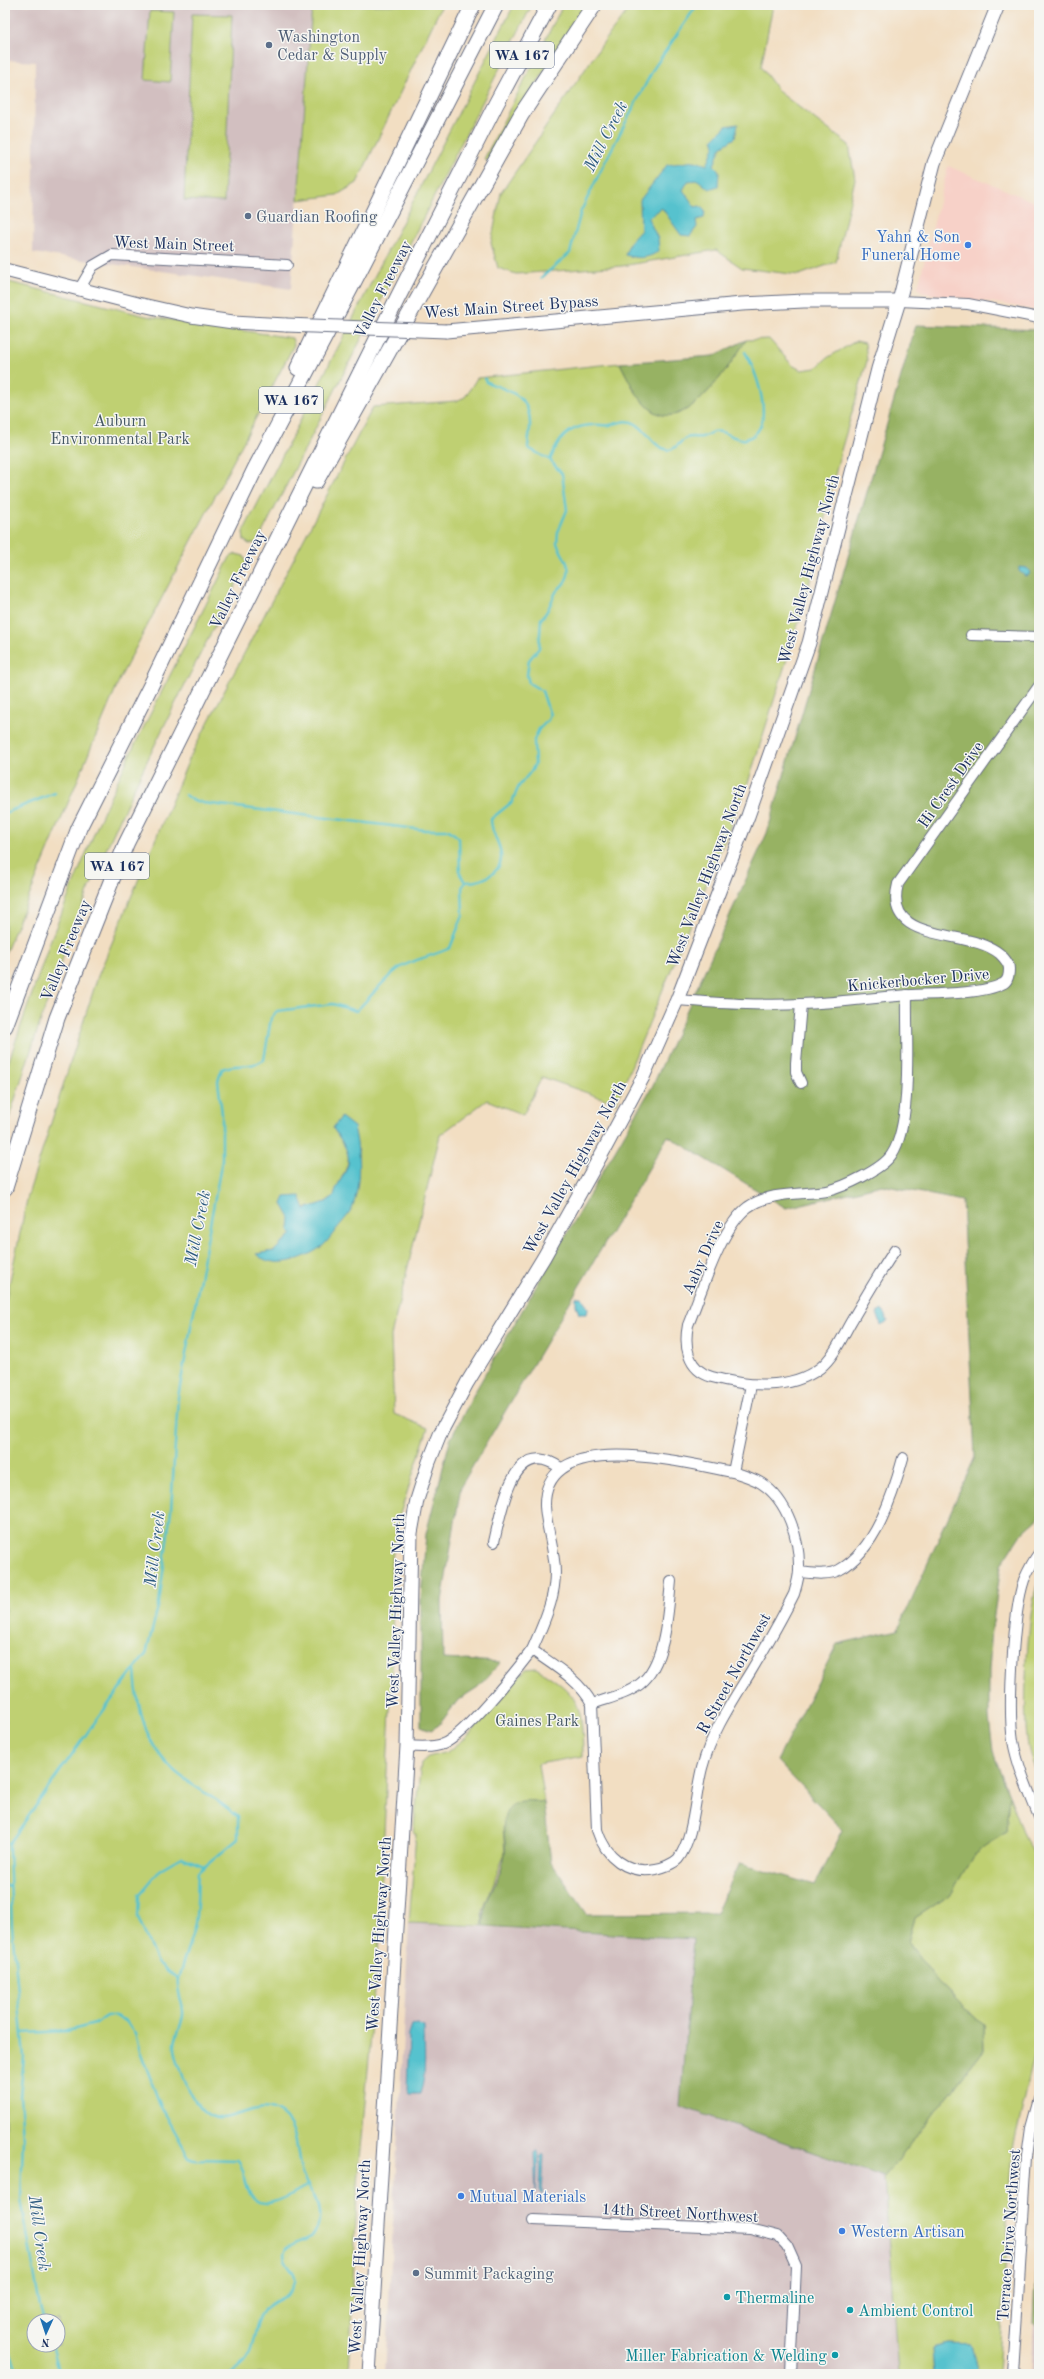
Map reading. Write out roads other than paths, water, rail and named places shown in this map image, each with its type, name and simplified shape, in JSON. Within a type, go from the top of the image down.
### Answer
[{"type":"highway","points":[[263,453],[276,416],[312,337],[372,217],[473,5]]},
{"type":"highway","name":"Valley Freeway","points":[[5,1026],[79,828],[151,685],[263,453],[496,5]]},
{"type":"highway","name":"WA 167","points":[[496,104],[518,49],[540,5]]},
{"type":"highway","name":"Valley Freeway","points":[[5,1188],[57,1018],[126,844],[266,560],[496,104],[549,5]]},
{"type":"highway","points":[[266,560],[328,460],[521,115],[594,5]]},
{"type":"main road","name":"West Valley Highway North","points":[[369,2374],[407,1746],[411,1533],[417,1500],[429,1462],[441,1432],[467,1384],[544,1257],[606,1148],[643,1077],[677,1000],[748,816],[809,643],[878,369],[899,302],[934,164],[998,5]]},
{"type":"main road","points":[[5,270],[80,288]]},
{"type":"main road","name":"West Main Street Bypass","points":[[80,288],[138,304],[191,316],[233,322],[446,330],[742,304],[804,301],[899,302]]},
{"type":"street","name":"West Main Street","points":[[80,288],[93,266],[112,255],[287,265]]},
{"type":"street","points":[[899,302],[968,304],[1039,318]]},
{"type":"street","points":[[971,635],[1039,637]]},
{"type":"street","name":"Hi Crest Drive","points":[[895,903],[898,884],[1039,686]]},
{"type":"street","name":"Knickerbocker Drive","points":[[677,1000],[730,1004],[801,1004],[993,988],[1004,984],[1009,977],[1009,967],[1005,959],[996,951],[983,945],[916,928],[898,912],[895,903]]},
{"type":"street","name":"Aaby Drive","points":[[895,1250],[871,1286],[830,1358],[820,1368],[793,1380],[751,1385],[707,1375],[695,1366],[687,1353],[685,1339],[688,1324],[724,1239],[734,1220],[762,1199],[836,1189],[861,1177],[892,1154],[897,1142],[905,1100],[907,996]]},
{"type":"street","points":[[801,1004],[796,1063],[796,1072],[801,1083]]},
{"type":"street","points":[[733,1472],[751,1385]]},
{"type":"street","name":"R Street Northwest","points":[[561,1468],[570,1462],[585,1458],[639,1456],[658,1458],[733,1472],[753,1478],[763,1484],[778,1500],[790,1519],[798,1554],[799,1572],[794,1594],[712,1738],[702,1768],[686,1845],[677,1860],[662,1868],[648,1871],[632,1869],[618,1862],[602,1845],[597,1830],[594,1724],[592,1704]]},
{"type":"street","points":[[799,1572],[822,1574],[838,1570],[857,1556],[875,1531],[892,1498],[903,1458]]},
{"type":"street","points":[[407,1746],[432,1746],[442,1744],[461,1732],[532,1650],[547,1614],[554,1588],[555,1562],[545,1505],[549,1484],[561,1468],[541,1459],[533,1460],[519,1468],[507,1494],[494,1542]]},
{"type":"street","points":[[1039,1553],[1024,1580],[1020,1595],[1016,1633],[1012,1709],[1012,1730],[1017,1756],[1039,1816]]},
{"type":"street","points":[[532,1650],[573,1681],[586,1694],[592,1704],[628,1691],[650,1675],[661,1650],[671,1581]]},
{"type":"street","name":"Terrace Drive Northwest","points":[[1013,2374],[1027,2157],[1031,2128],[1039,2099]]},
{"type":"street","name":"14th Street Northwest","points":[[533,2220],[750,2229],[778,2236],[787,2246],[796,2266],[791,2374]]},
{"type":"water","points":[[738,124],[735,138],[721,147],[714,165],[719,172],[718,186],[709,189],[698,180],[688,181],[683,190],[695,207],[700,206],[705,211],[704,218],[696,220],[697,227],[690,236],[681,235],[662,208],[648,218],[658,239],[659,251],[651,256],[643,258],[625,255],[630,242],[641,230],[640,200],[667,165],[695,161],[707,165],[715,145],[713,139],[726,126]]},
{"type":"water","points":[[1019,567],[1027,568],[1030,571],[1029,575],[1025,576],[1019,571]]},
{"type":"water","points":[[341,1117],[354,1127],[356,1137],[359,1168],[357,1189],[352,1209],[326,1243],[314,1252],[288,1261],[280,1262],[263,1259],[256,1254],[274,1251],[292,1234],[289,1229],[290,1218],[282,1204],[285,1197],[300,1196],[305,1209],[326,1202],[334,1196],[348,1164],[348,1154],[333,1128]]},
{"type":"water","points":[[576,1297],[582,1297],[588,1308],[587,1314],[579,1314],[576,1305]]},
{"type":"water","points":[[882,1310],[888,1321],[881,1325],[877,1313]]},
{"type":"water","points":[[417,2024],[424,2027],[424,2078],[420,2094],[409,2094],[407,2090],[409,2035],[412,2026]]},
{"type":"water","points":[[537,2150],[538,2152],[536,2191],[534,2153]]},
{"type":"water","points":[[543,2154],[542,2195],[540,2193],[541,2156]]},
{"type":"water","points":[[948,2344],[971,2345],[978,2374],[934,2374],[932,2348]]},
{"type":"waterway","name":"Mill Creek","points":[[541,278],[570,253],[581,211],[605,162],[654,68],[697,5]]},
{"type":"waterway","points":[[550,460],[560,440],[570,431],[583,426],[610,425],[626,421],[633,422],[640,427],[655,443],[664,449],[669,450],[674,448],[686,438],[702,437],[713,432],[722,432],[741,439],[745,439],[755,434],[761,425],[763,413],[762,399],[759,385],[745,352]]},
{"type":"waterway","name":"Mill Creek","points":[[42,2313],[21,2199],[23,2138],[20,2096],[24,2057],[12,1927],[9,1844],[92,1726],[146,1654],[159,1603],[171,1510],[178,1397],[222,1160],[222,1114],[218,1081],[222,1069],[232,1066],[252,1065],[264,1060],[271,1018],[277,1011],[333,1004],[356,1011],[387,978],[398,969],[450,948],[463,915],[462,888],[465,882],[480,880],[487,877],[498,868],[500,862],[501,854],[492,829],[491,819],[512,802],[519,786],[532,770],[535,763],[534,740],[539,729],[548,720],[550,715],[542,691],[529,683],[527,675],[529,660],[539,648],[541,619],[548,609],[556,592],[566,580],[569,570],[557,543],[558,532],[567,510],[562,474],[550,460],[528,448],[530,426],[529,416],[527,407],[523,401],[511,392],[486,382],[485,379]]},
{"type":"waterway","points":[[5,813],[55,793]]},
{"type":"waterway","points":[[185,795],[191,799],[203,803],[425,830],[449,830],[459,838],[460,874],[465,882]]},
{"type":"waterway","points":[[135,1670],[141,1714],[145,1727],[158,1752],[167,1764],[178,1774],[224,1805],[238,1817],[238,1839],[198,1872],[195,1923],[178,1979],[178,1987],[183,2010],[175,2044],[178,2063],[194,2099],[206,2113],[218,2118],[230,2117],[255,2109],[268,2109],[282,2115],[291,2127],[296,2143],[302,2174],[317,2203],[319,2213],[318,2224],[313,2236],[286,2248],[284,2253],[284,2257],[294,2273],[295,2282],[293,2288],[290,2292],[272,2303],[264,2310],[258,2321],[252,2347],[247,2359],[231,2374]]},
{"type":"waterway","points":[[178,1980],[157,1963],[138,1917],[139,1895],[162,1868],[181,1857],[204,1866]]},
{"type":"waterway","name":"Mill Creek","points":[[5,1885],[10,1886]]},
{"type":"waterway","points":[[22,2033],[67,2031],[95,2024],[107,2016],[115,2016],[126,2021],[135,2034],[161,2106],[189,2157],[195,2159],[238,2160],[250,2193],[255,2200],[262,2203],[278,2201],[308,2185]]},
{"type":"waterway","points":[[5,2338],[18,2374]]},
{"type":"waterway","name":"Mill Creek","points":[[54,2353],[60,2374]]},
{"type":"place","name":"Washington Cedar & Supply","points":[[269,45]]},
{"type":"place","name":"Guardian Roofing","points":[[248,216]]},
{"type":"place","name":"Yahn & Son Funeral Home","points":[[968,245]]},
{"type":"place","name":"Mutual Materials","points":[[461,2196]]},
{"type":"place","name":"Western Artisan","points":[[842,2231]]},
{"type":"place","name":"Summit Packaging","points":[[416,2273]]},
{"type":"place","name":"Thermaline","points":[[727,2297]]},
{"type":"place","name":"Ambient Control","points":[[850,2310]]},
{"type":"place","name":"Miller Fabrication & Welding","points":[[835,2355]]},
{"type":"park label","name":"Auburn Environmental Park","points":[[120,429]]},
{"type":"park label","name":"Gaines Park","points":[[537,1720]]}]
